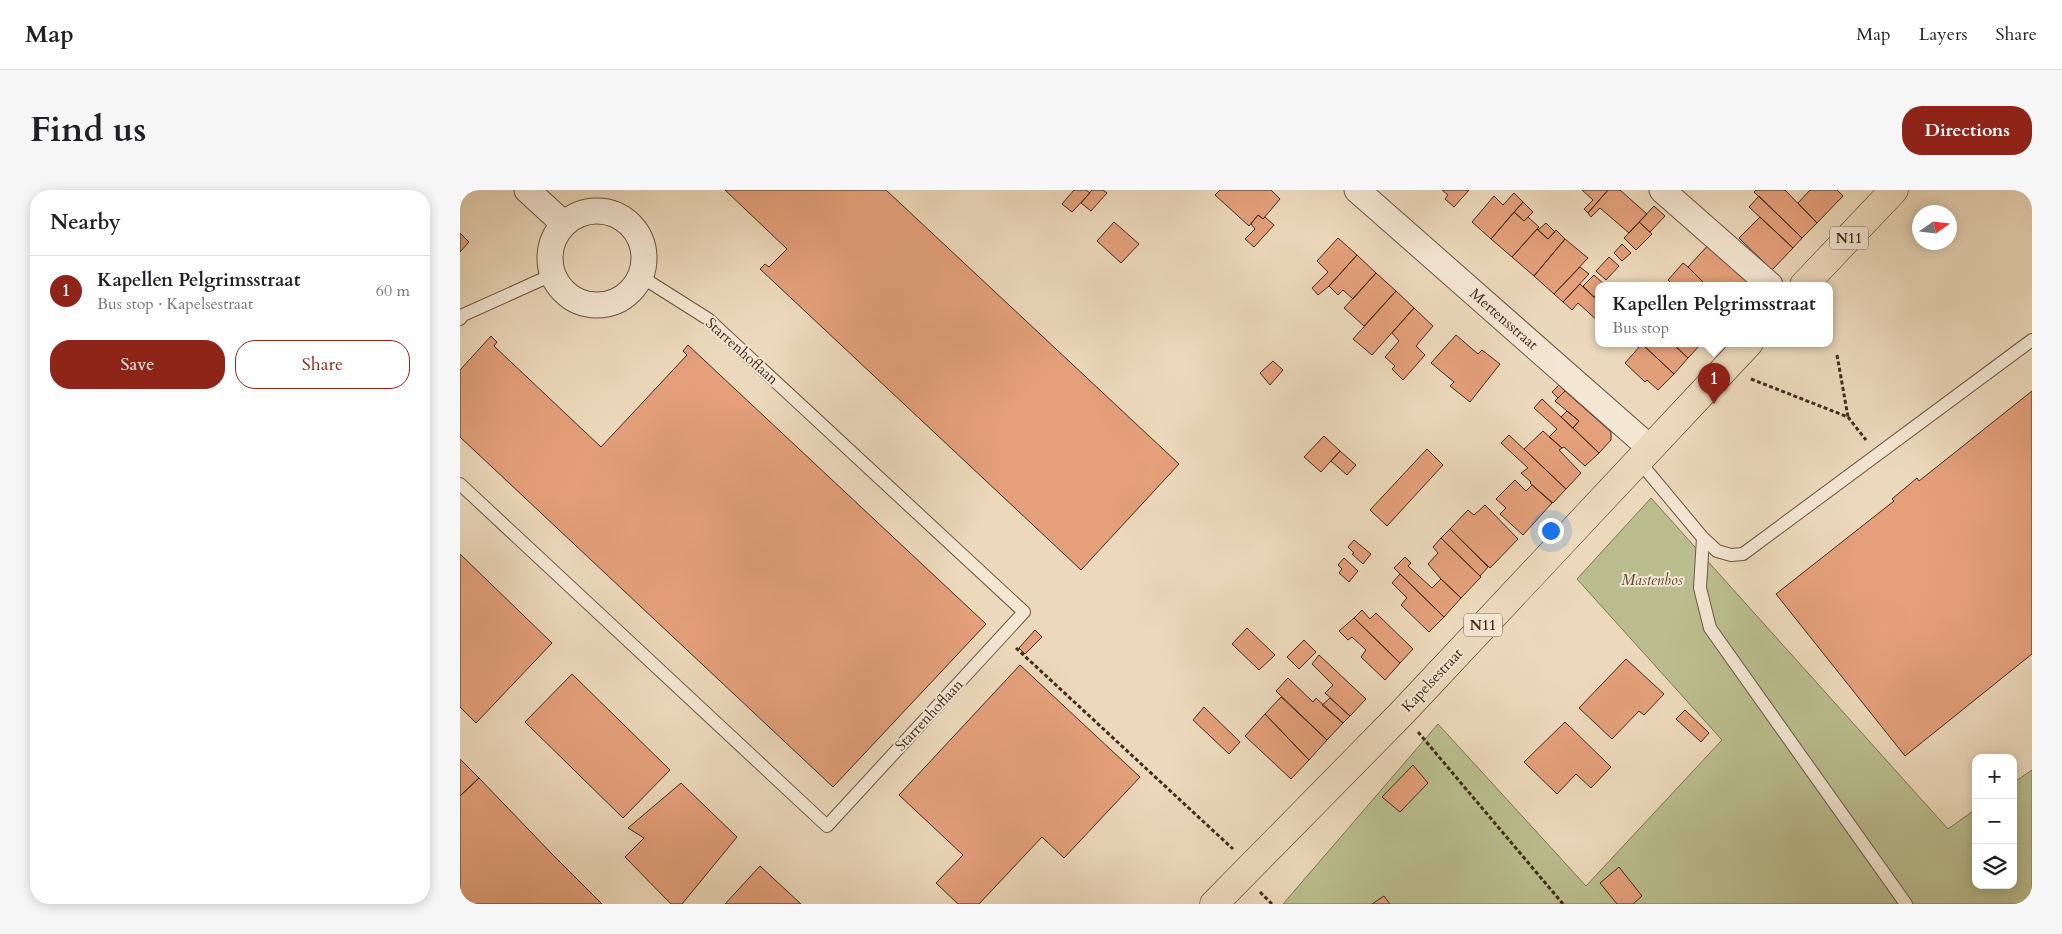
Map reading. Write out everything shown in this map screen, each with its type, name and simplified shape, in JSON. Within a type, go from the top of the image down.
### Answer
[{"type":"main road","name":"N11","points":[[1807,282],[1894,190]]},
{"type":"main road","name":"Kapelsestraat","points":[[1214,904],[1402,713],[1745,347]]},
{"type":"street","points":[[527,190],[564,224]]},
{"type":"street","name":"Mertensstraat","points":[[1357,190],[1644,454]]},
{"type":"street","points":[[1662,190],[1767,282]]},
{"type":"street","points":[[603,211],[622,218],[634,229],[644,252],[643,268],[638,281],[628,294],[621,299],[605,304],[589,305],[569,296],[558,285],[550,263],[551,246],[564,224],[586,212],[603,211]]},
{"type":"lane","points":[[460,319],[554,274]]},
{"type":"lane","name":"Starrenhoflaan","points":[[460,484],[827,826],[1024,612],[708,319],[640,276]]},
{"type":"lane","points":[[1644,454],[1703,538],[1717,551],[1731,555],[1743,554],[2032,340]]},
{"type":"lane","points":[[1703,538],[1700,588],[1710,628],[1906,904]]},
{"type":"path","points":[[1838,355],[1848,417],[1877,454]]},
{"type":"path","points":[[1724,369],[1848,417]]},
{"type":"path","points":[[1002,636],[1251,865]]},
{"type":"path","points":[[1402,713],[1563,904]]},
{"type":"green space","name":"Mastenbos","points":[[1651,498],[1948,829],[1972,812],[1972,889],[2017,889],[2017,780],[2032,770],[2032,904],[1283,904],[1438,724],[1586,886],[1722,740],[1577,579]]},
{"type":"building","points":[[725,190],[886,190],[1179,464],[1081,570],[760,269],[765,264],[769,267],[787,249]]},
{"type":"building","points":[[1074,190],[1086,190],[1090,193],[1072,212],[1062,204]]},
{"type":"building","points":[[1092,190],[1103,190],[1107,193],[1091,211],[1081,203]]},
{"type":"building","points":[[1220,190],[1271,190],[1280,199],[1263,219],[1258,215],[1249,226],[1215,195]]},
{"type":"building","points":[[1442,190],[1469,190],[1454,207],[1445,199],[1448,195]]},
{"type":"building","points":[[1582,190],[1608,190],[1588,213],[1584,209],[1593,200]]},
{"type":"building","points":[[1608,190],[1620,190],[1647,214],[1629,233],[1600,208],[1591,217],[1588,213]]},
{"type":"building","points":[[1756,190],[1785,190],[1817,223],[1802,238],[1754,192]]},
{"type":"building","points":[[1810,190],[1837,190],[1843,196],[1817,223],[1798,203]]},
{"type":"building","points":[[1514,193],[1523,202],[1491,239],[1472,222],[1494,196],[1503,205]]},
{"type":"building","points":[[1759,196],[1802,238],[1793,248],[1749,207]]},
{"type":"building","points":[[1523,202],[1533,212],[1524,221],[1514,212]]},
{"type":"building","points":[[1654,206],[1665,216],[1650,232],[1639,222]]},
{"type":"building","points":[[1514,212],[1524,221],[1528,217],[1539,227],[1512,257],[1491,239]]},
{"type":"building","points":[[1258,215],[1263,219],[1265,217],[1274,225],[1254,247],[1245,239],[1255,229],[1251,224]]},
{"type":"building","points":[[1760,217],[1793,248],[1772,270],[1739,238]]},
{"type":"building","points":[[1114,222],[1139,244],[1121,263],[1097,241]]},
{"type":"building","points":[[1639,222],[1652,234],[1636,250],[1624,238]]},
{"type":"building","points":[[1546,223],[1555,232],[1548,239],[1538,230]]},
{"type":"building","points":[[1537,229],[1548,239],[1556,230],[1565,239],[1534,276],[1512,257]]},
{"type":"building","points":[[460,233],[469,242],[460,252]]},
{"type":"building","points":[[1338,238],[1357,255],[1329,286],[1318,295],[1312,288],[1328,272],[1317,261]]},
{"type":"building","points":[[1565,239],[1588,258],[1554,294],[1534,276]]},
{"type":"building","points":[[1713,240],[1754,282],[1703,282],[1688,267]]},
{"type":"building","points":[[1622,244],[1631,253],[1622,261],[1614,253]]},
{"type":"building","points":[[1357,255],[1376,273],[1353,299],[1343,290],[1338,295],[1329,286]]},
{"type":"building","points":[[1609,257],[1619,266],[1606,280],[1596,271]]},
{"type":"building","points":[[1683,263],[1703,282],[1670,282],[1668,280]]},
{"type":"building","points":[[1580,267],[1589,274],[1563,302],[1554,294]]},
{"type":"building","points":[[1376,273],[1396,291],[1364,326],[1344,308]]},
{"type":"building","points":[[1594,275],[1602,282],[1595,282],[1594,297],[1583,286]]},
{"type":"building","points":[[1580,284],[1595,298],[1595,318],[1578,303],[1572,310],[1563,302]]},
{"type":"building","points":[[1396,291],[1414,308],[1372,355],[1353,339]]},
{"type":"building","points":[[1414,308],[1433,326],[1416,346],[1425,355],[1403,380],[1392,369],[1395,366],[1385,357],[1399,341],[1392,333]]},
{"type":"building","points":[[1456,335],[1478,354],[1482,350],[1500,364],[1470,402],[1450,386],[1454,382],[1431,363]]},
{"type":"building","points":[[491,336],[497,342],[494,346],[601,447],[687,355],[683,351],[688,345],[986,624],[833,787],[460,437],[460,370]]},
{"type":"building","points":[[1639,347],[1645,347],[1674,374],[1658,390],[1647,380],[1645,382],[1625,363]]},
{"type":"building","points":[[1645,347],[1676,347],[1688,358],[1674,374]]},
{"type":"building","points":[[1676,347],[1698,347],[1688,358]]},
{"type":"building","points":[[1273,361],[1283,370],[1270,385],[1260,373]]},
{"type":"building","points":[[1559,385],[1565,391],[1558,398],[1552,392]]},
{"type":"building","points":[[1565,391],[1611,432],[1611,440],[1599,453],[1573,428],[1579,421],[1555,401]]},
{"type":"building","points":[[2032,391],[2032,654],[1905,756],[1776,594],[1894,501],[1892,499],[1917,478],[1919,481]]},
{"type":"building","points":[[1542,399],[1599,453],[1585,466],[1564,447],[1562,448],[1549,437],[1557,429],[1534,408]]},
{"type":"building","points":[[1567,411],[1579,421],[1573,428],[1561,417]]},
{"type":"building","points":[[1543,431],[1562,448],[1559,450],[1581,473],[1566,489],[1524,449]]},
{"type":"building","points":[[1509,435],[1566,489],[1553,503],[1521,473],[1528,468],[1501,443]]},
{"type":"building","points":[[1324,436],[1340,451],[1321,472],[1304,457]]},
{"type":"building","points":[[1427,449],[1443,465],[1387,526],[1370,510]]},
{"type":"building","points":[[1340,451],[1356,465],[1347,475],[1331,461]]},
{"type":"building","points":[[1515,480],[1526,491],[1532,485],[1552,503],[1523,535],[1500,514],[1506,508],[1496,499]]},
{"type":"building","points":[[1485,505],[1518,539],[1490,568],[1450,529],[1468,510],[1474,515]]},
{"type":"building","points":[[1450,529],[1488,567],[1480,576],[1441,538]]},
{"type":"building","points":[[1441,538],[1481,577],[1461,598],[1428,564],[1438,553],[1433,547]]},
{"type":"building","points":[[1354,540],[1371,554],[1363,564],[1352,554],[1354,553],[1348,547]]},
{"type":"building","points":[[460,554],[552,643],[476,723],[460,707]]},
{"type":"building","points":[[1405,557],[1411,563],[1408,566],[1432,588],[1441,579],[1461,598],[1444,617],[1394,568]]},
{"type":"building","points":[[1344,558],[1358,571],[1349,582],[1339,573],[1342,569],[1338,565]]},
{"type":"building","points":[[1400,574],[1444,617],[1429,632],[1401,605],[1407,598],[1392,583]]},
{"type":"building","points":[[1362,610],[1370,619],[1376,613],[1413,649],[1400,663],[1354,618]]},
{"type":"building","points":[[1354,618],[1400,663],[1385,680],[1361,657],[1366,650],[1352,637],[1348,640],[1339,631]]},
{"type":"building","points":[[1247,628],[1275,655],[1259,670],[1232,644]]},
{"type":"building","points":[[1035,630],[1042,637],[1025,654],[1019,648]]},
{"type":"building","points":[[1304,640],[1316,652],[1299,669],[1287,657]]},
{"type":"building","points":[[1319,655],[1366,699],[1350,716],[1325,693],[1333,685],[1312,664]]},
{"type":"building","points":[[1626,659],[1664,694],[1644,715],[1639,711],[1612,739],[1579,708]]},
{"type":"building","points":[[1020,665],[1140,777],[1064,858],[1042,837],[979,904],[958,904],[936,883],[963,855],[899,795]]},
{"type":"building","points":[[572,674],[670,770],[623,818],[525,722]]},
{"type":"building","points":[[1288,678],[1313,702],[1316,698],[1343,723],[1327,740],[1276,691]]},
{"type":"building","points":[[1281,697],[1327,740],[1309,760],[1265,714]]},
{"type":"building","points":[[1330,698],[1350,716],[1343,723],[1322,705]]},
{"type":"building","points":[[1204,707],[1240,742],[1229,754],[1193,720]]},
{"type":"building","points":[[1685,710],[1709,733],[1701,742],[1676,719]]},
{"type":"building","points":[[1265,714],[1309,760],[1291,779],[1245,736]]},
{"type":"building","points":[[1565,722],[1611,767],[1591,788],[1576,774],[1557,794],[1524,762]]},
{"type":"building","points":[[460,759],[479,778],[460,796]]},
{"type":"building","points":[[1413,765],[1428,783],[1400,812],[1382,797]]},
{"type":"building","points":[[479,778],[602,904],[460,904],[460,796]]},
{"type":"building","points":[[681,783],[737,837],[682,904],[671,904],[625,857],[644,838],[628,828]]},
{"type":"building","points":[[760,866],[801,904],[725,904]]},
{"type":"building","points":[[1619,867],[1642,896],[1633,904],[1617,904],[1600,883]]},
{"type":"building","points":[[1384,896],[1390,904],[1372,904]]},
{"type":"place","name":"Kapellen Pelgrimsstraat","points":[[1714,404]]}]
